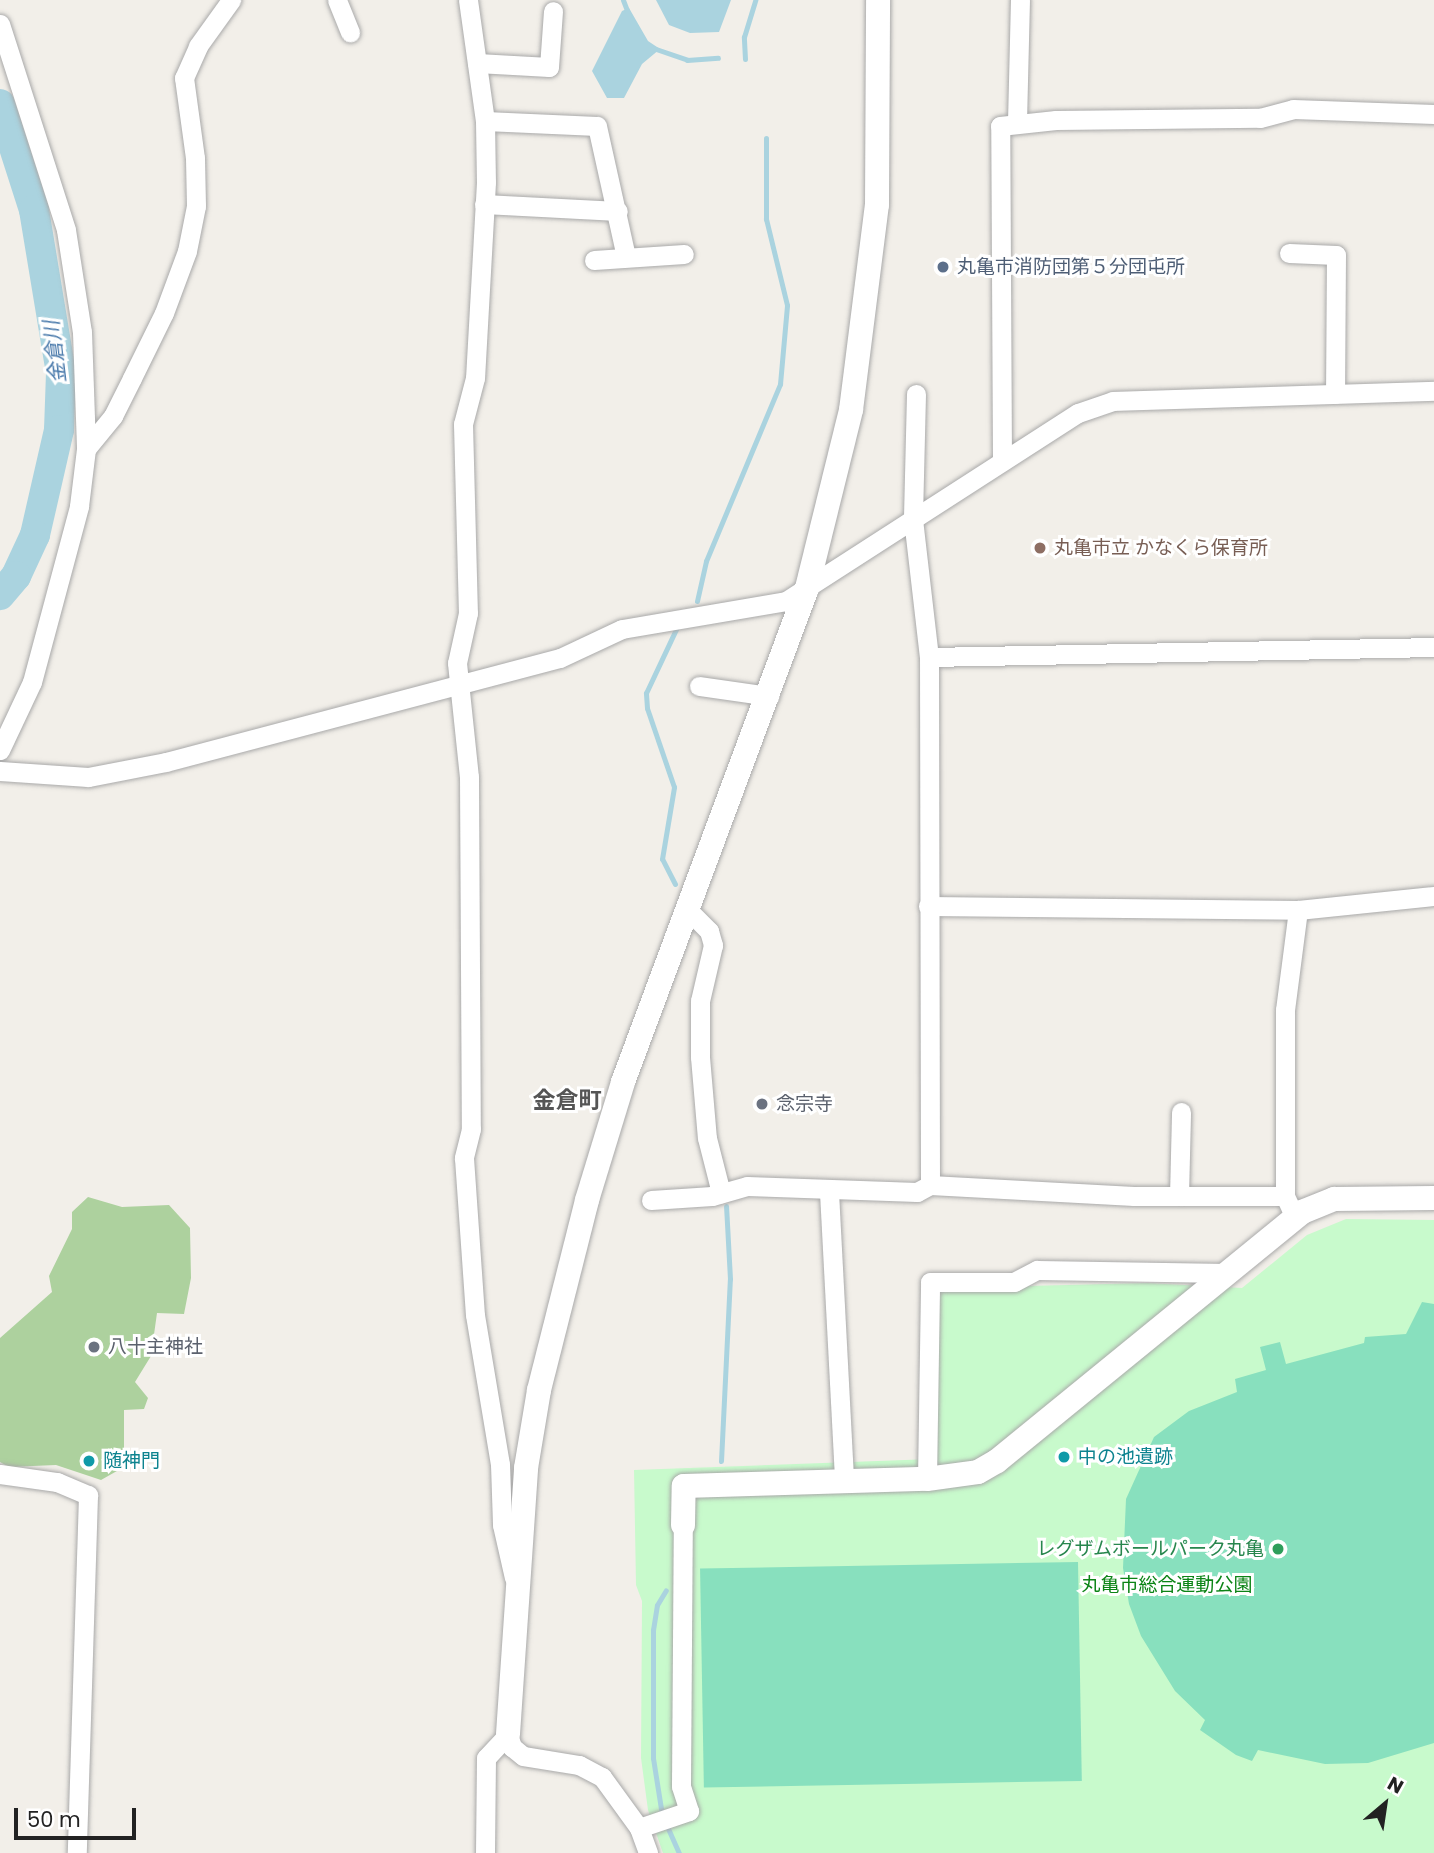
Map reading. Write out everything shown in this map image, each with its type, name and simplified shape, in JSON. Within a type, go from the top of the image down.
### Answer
[{"type":"street","points":[[86,449],[113,416],[164,313],[187,251],[196,206],[195,170],[184,78],[198,46],[231,0]]},
{"type":"street","points":[[337,0],[350,33]]},
{"type":"street","points":[[468,0],[485,121],[484,204],[475,378],[463,424],[468,569],[459,683],[469,777],[471,1129],[464,1158],[475,1315],[500,1464],[502,1525],[515,1582]]},
{"type":"street","points":[[648,1853],[639,1828],[616,1792],[592,1770],[523,1756],[512,1747],[508,1734],[520,1516],[540,1390],[586,1200],[623,1082],[807,589],[851,410],[872,270],[880,146],[878,0]]},
{"type":"street","points":[[1017,122],[1020,0]]},
{"type":"street","points":[[477,63],[549,67],[553,11]]},
{"type":"street","points":[[0,24],[66,230],[82,332],[86,449],[79,506],[39,655],[0,750]]},
{"type":"street","points":[[1002,461],[997,135],[1000,126],[1017,122],[1260,117],[1293,108],[1434,114]]},
{"type":"street","points":[[485,121],[597,126],[618,211],[625,257]]},
{"type":"street","points":[[484,204],[618,211]]},
{"type":"street","points":[[1289,253],[1336,255],[1335,394]]},
{"type":"street","points":[[594,260],[684,254]]},
{"type":"street","points":[[0,771],[88,777],[166,762],[559,658],[622,629],[786,601],[1078,413],[1113,401],[1434,391]]},
{"type":"street","points":[[916,394],[914,519],[929,657],[930,1185]]},
{"type":"street","points":[[929,657],[1434,646]]},
{"type":"street","points":[[699,686],[769,696]]},
{"type":"street","points":[[929,906],[1297,910],[1434,896]]},
{"type":"street","points":[[688,910],[709,931],[713,945],[703,975],[700,1057],[708,1138],[722,1193]]},
{"type":"street","points":[[639,1828],[689,1811],[681,1786],[684,1486],[957,1477],[997,1461],[1227,1273],[1290,1206],[1285,1010],[1297,910]]},
{"type":"street","points":[[1179,1196],[1181,1112]]},
{"type":"street","points":[[650,1200],[722,1193],[747,1186],[820,1187],[830,1192],[917,1192],[930,1185],[1179,1196],[1290,1206],[1334,1199],[1434,1198]]},
{"type":"street","points":[[830,1192],[845,1482]]},
{"type":"street","points":[[927,1479],[930,1282],[1014,1282],[1037,1270],[1227,1273]]},
{"type":"street","points":[[0,1474],[57,1482],[88,1495],[77,1853]]},
{"type":"street","points":[[485,1853],[486,1758],[508,1734]]},
{"type":"green space","points":[[88,1197],[122,1207],[169,1205],[190,1228],[191,1278],[184,1314],[157,1313],[151,1356],[135,1382],[148,1398],[144,1409],[124,1410],[124,1467],[101,1480],[56,1465],[9,1467],[0,1462],[0,1338],[52,1292],[49,1276],[72,1229],[72,1212]]},
{"type":"green space","name":"丸亀市総合運動公園","points":[[1346,1219],[1434,1220],[1434,1853],[663,1853],[648,1810],[641,1758],[642,1601],[636,1585],[634,1470],[932,1459],[938,1288],[1147,1283],[1242,1288],[1307,1235]]},
{"type":"green space","name":"レグザムボールパーク丸亀","points":[[1422,1302],[1434,1304],[1434,1743],[1368,1763],[1325,1764],[1258,1750],[1252,1761],[1236,1755],[1200,1730],[1205,1720],[1175,1691],[1141,1636],[1129,1604],[1123,1568],[1126,1499],[1154,1437],[1189,1411],[1237,1392],[1235,1379],[1266,1370],[1260,1347],[1280,1342],[1286,1364],[1364,1343],[1365,1337],[1406,1334]]},
{"type":"green space","points":[[1078,1562],[1082,1781],[704,1788],[700,1569]]},
{"type":"water","points":[[656,0],[731,0],[719,32],[690,33],[669,25]]},
{"type":"water","points":[[629,8],[648,41],[660,49],[642,64],[624,98],[607,98],[592,71],[622,11]]},
{"type":"waterway","points":[[623,0],[629,16]]},
{"type":"waterway","points":[[745,59],[744,37],[755,0]]},
{"type":"waterway","points":[[653,48],[687,60],[718,58]]},
{"type":"waterway","name":"金倉川","points":[[0,104],[34,210],[61,373],[59,430],[35,535],[16,576],[0,595]]},
{"type":"waterway","points":[[697,601],[706,561],[780,384],[787,305],[766,219],[766,138]]},
{"type":"waterway","points":[[675,884],[662,859],[674,787],[647,708],[646,693],[678,625]]},
{"type":"waterway","points":[[721,1461],[730,1279],[726,1206]]},
{"type":"waterway","points":[[662,1815],[653,1758],[653,1630],[657,1605],[666,1590]]},
{"type":"waterway","points":[[666,1824],[679,1853]]},
{"type":"place","name":"丸亀市消防団第５分団屯所","points":[[943,267]]},
{"type":"place","name":"丸亀市立 かなくら保育所","points":[[1040,548]]},
{"type":"place","name":"念宗寺","points":[[762,1104]]},
{"type":"place","name":"八十主神社","points":[[94,1347]]},
{"type":"place","name":"中の池遺跡","points":[[1064,1457]]},
{"type":"place","name":"随神門","points":[[89,1461]]},
{"type":"place","name":"レグザムボールパーク丸亀","points":[[1278,1549]]},
{"type":"district","name":"金倉町","points":[[567,1100]]}]
